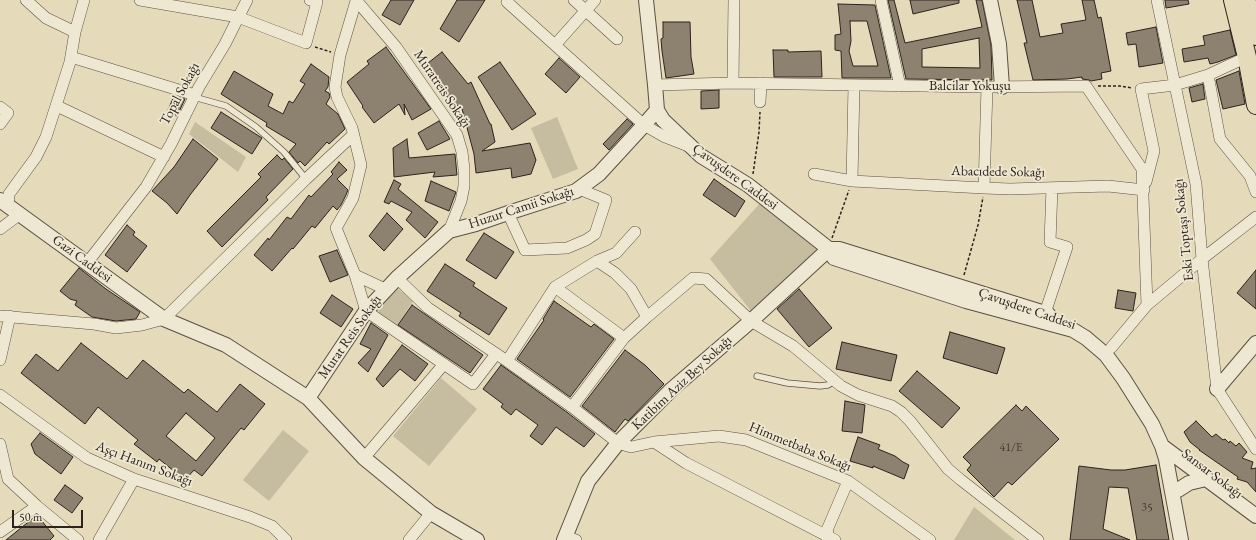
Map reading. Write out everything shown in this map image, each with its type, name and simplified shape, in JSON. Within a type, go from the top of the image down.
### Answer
[{"type":"main road","points":[[1233,0],[1252,55],[1256,105]]},
{"type":"main road","points":[[1246,0],[1255,23]]},
{"type":"street","points":[[26,0],[46,18],[75,32]]},
{"type":"street","points":[[4,202],[36,157],[46,137],[57,106],[71,57],[75,32],[84,0]]},
{"type":"street","points":[[140,0],[238,17],[306,43],[317,2],[310,0]]},
{"type":"street","name":"Topal Sokağı","points":[[87,263],[146,187],[164,157],[246,0]]},
{"type":"street","points":[[356,0],[340,55],[335,88],[337,97],[352,128],[361,165],[353,198],[336,228],[355,275],[366,311],[473,384],[496,354]]},
{"type":"street","name":"Muratreis Sokağı","points":[[356,0],[396,47],[457,135],[462,152],[464,186],[461,201],[449,231]]},
{"type":"street","points":[[574,0],[617,39]]},
{"type":"street","points":[[555,45],[595,0]]},
{"type":"street","points":[[646,0],[657,110]]},
{"type":"street","points":[[733,83],[734,0]]},
{"type":"street","points":[[882,0],[900,86]]},
{"type":"street","points":[[990,0],[999,44],[1002,87]]},
{"type":"street","name":"Eski Toptaşı Sokağı","points":[[1157,0],[1196,184],[1202,259],[1217,389],[1256,449]]},
{"type":"street","points":[[508,1],[644,125],[665,137],[693,148]]},
{"type":"street","points":[[1144,190],[1154,151],[1141,89],[1175,85],[1208,75],[1252,55]]},
{"type":"street","points":[[71,57],[195,96]]},
{"type":"street","points":[[1208,75],[1220,139],[1250,176],[1256,192]]},
{"type":"street","points":[[760,102],[761,83]]},
{"type":"street","name":"Balcilar Yokuşu","points":[[655,85],[761,83],[987,87],[1086,86]]},
{"type":"street","points":[[852,181],[854,85]]},
{"type":"street","points":[[1086,86],[1142,169],[1144,190],[1147,305]]},
{"type":"street","points":[[984,188],[987,87]]},
{"type":"street","points":[[57,106],[164,157]]},
{"type":"street","points":[[0,107],[8,113],[0,124]]},
{"type":"street","name":"Huzur Camii Sokağı","points":[[449,231],[476,224],[579,189],[598,174],[657,110]]},
{"type":"street","name":"Çavuşdere Caddesi","points":[[657,110],[663,120],[701,156],[748,186],[829,249],[839,249],[959,292],[1073,330],[1108,351]]},
{"type":"street","points":[[0,360],[5,316],[116,328],[142,326],[164,319],[306,179],[353,135]]},
{"type":"street","name":"Abacıdede Sokağı","points":[[814,174],[852,181],[984,188],[1010,189],[1108,186],[1144,190]]},
{"type":"street","points":[[1045,313],[1067,247],[1050,242],[1052,188]]},
{"type":"street","points":[[508,213],[525,250],[567,248],[586,240],[595,234],[606,200],[579,189]]},
{"type":"street","name":"Gazi Caddesi","points":[[4,202],[164,319],[226,345],[308,398],[364,458],[431,513],[477,540]]},
{"type":"street","points":[[0,229],[20,214]]},
{"type":"street","points":[[1108,351],[1147,305],[1202,259],[1256,217]]},
{"type":"street","name":"Murat Reis Sokağı","points":[[308,398],[366,311],[385,289],[449,231]]},
{"type":"street","points":[[507,361],[555,287],[597,261],[616,253],[635,232]]},
{"type":"street","name":"Katibim Aziz Bey Sokağı","points":[[569,539],[588,481],[618,443],[672,388],[751,321],[829,249]]},
{"type":"street","points":[[597,261],[615,273],[631,289],[647,317]]},
{"type":"street","points":[[355,275],[385,289]]},
{"type":"street","points":[[397,278],[428,308],[507,361],[618,443]]},
{"type":"street","points":[[572,408],[624,338],[694,278],[706,279],[751,321],[793,346],[834,381],[850,392],[883,402],[901,412],[910,420],[948,468],[961,480],[1038,540]]},
{"type":"street","points":[[555,287],[624,338]]},
{"type":"street","name":"Çavuşdere Caddesi","points":[[959,292],[1070,320],[1091,332],[1129,371],[1164,428],[1166,459],[1181,540]]},
{"type":"street","points":[[1217,389],[1256,343]]},
{"type":"street","points":[[364,458],[444,364]]},
{"type":"street","name":"Aşçı Hanım Sokağı","points":[[0,395],[87,458],[134,479],[250,517],[272,526],[286,540]]},
{"type":"street","name":"Himmetbaba Sokağı","points":[[618,443],[631,447],[654,442],[719,436],[746,440],[848,481],[930,540]]},
{"type":"street","points":[[654,442],[686,463],[830,539]]},
{"type":"street","points":[[0,444],[4,478],[78,540]]},
{"type":"street","points":[[1166,446],[1206,479],[1256,516]]},
{"type":"street","name":"Çavuşdere Caddesi","points":[[1166,446],[1178,490],[1188,540]]},
{"type":"street","name":"Sansar Sokağı","points":[[1166,446],[1256,507]]},
{"type":"street","points":[[99,540],[134,479]]},
{"type":"street","points":[[1178,490],[1189,483],[1206,479]]},
{"type":"street","points":[[830,539],[827,530],[848,481]]},
{"type":"street","points":[[0,532],[37,506]]},
{"type":"street","points":[[409,540],[431,513]]},
{"type":"lane","points":[[195,96],[226,106],[256,127],[284,152],[306,179]]},
{"type":"lane","points":[[757,376],[787,383],[820,386],[828,385],[834,381]]},
{"type":"path","points":[[306,43],[340,55]]},
{"type":"path","points":[[1086,86],[1120,86],[1141,89]]},
{"type":"path","points":[[748,186],[753,176],[759,132],[760,102]]},
{"type":"path","points":[[829,249],[852,181]]},
{"type":"path","points":[[959,292],[978,225],[984,188]]},
{"type":"shaded area","points":[[557,117],[578,169],[553,179],[531,128]]},
{"type":"shaded area","points":[[195,122],[246,157],[238,172],[189,134]]},
{"type":"shaded area","points":[[762,201],[821,252],[751,311],[710,259]]},
{"type":"shaded area","points":[[397,288],[413,301],[397,326],[379,314],[378,309]]},
{"type":"shaded area","points":[[441,378],[477,409],[429,466],[393,436]]},
{"type":"shaded area","points":[[283,430],[309,451],[269,501],[243,480]]},
{"type":"shaded area","points":[[974,507],[1015,540],[954,540]]},
{"type":"building","points":[[391,0],[414,0],[400,25],[382,15]]},
{"type":"building","points":[[457,0],[485,0],[459,42],[440,29]]},
{"type":"building","points":[[888,0],[894,0],[905,43],[982,27],[976,0],[982,0],[991,45],[992,80],[906,79]],"holes":[[[979,38],[980,68],[922,67],[922,49]]]},
{"type":"building","points":[[910,0],[959,0],[959,3],[913,14]]},
{"type":"building","points":[[1017,0],[1032,0],[1040,37],[1063,33],[1061,24],[1086,20],[1082,0],[1094,0],[1098,18],[1101,17],[1111,71],[1101,73],[1102,79],[1091,81],[1082,79],[1082,77],[1033,80],[1024,43],[1027,43]]},
{"type":"building","points":[[1165,0],[1188,0],[1189,4],[1166,8]]},
{"type":"building","points":[[838,4],[875,5],[891,78],[842,78],[841,51],[835,50],[835,35],[841,34]],"holes":[[[850,21],[867,21],[878,66],[853,66],[849,51],[851,41]]]},
{"type":"building","points":[[663,22],[690,22],[691,57],[694,74],[666,78],[661,39],[663,38]]},
{"type":"building","points":[[1156,27],[1163,63],[1139,67],[1136,44],[1128,45],[1126,33]]},
{"type":"building","points":[[1230,30],[1236,55],[1210,64],[1208,58],[1184,62],[1182,49],[1205,45],[1203,36]]},
{"type":"building","points":[[386,47],[431,109],[412,120],[404,104],[405,115],[399,104],[374,123],[362,107],[363,106],[347,82],[369,64],[367,61]]},
{"type":"building","points":[[773,50],[788,50],[788,52],[821,51],[822,77],[774,77]]},
{"type":"building","points":[[442,52],[468,84],[471,82],[491,124],[495,142],[482,151],[530,143],[536,160],[531,174],[512,178],[511,168],[476,173],[474,154],[461,105],[455,106],[453,100],[451,102],[436,81],[423,67]]},
{"type":"building","points":[[559,58],[580,77],[566,93],[545,74]]},
{"type":"building","points":[[500,62],[536,114],[512,130],[478,77]]},
{"type":"building","points":[[311,64],[329,77],[328,87],[325,91],[329,93],[330,97],[326,104],[338,114],[345,129],[329,144],[327,142],[305,166],[300,161],[298,163],[289,152],[296,144],[266,126],[267,123],[221,94],[234,71],[273,94],[268,106],[283,114],[289,101],[293,103],[305,84],[300,81]]},
{"type":"building","points":[[1239,71],[1245,104],[1223,109],[1216,80]]},
{"type":"building","points":[[1203,84],[1205,99],[1192,102],[1189,88]]},
{"type":"building","points":[[719,90],[719,108],[701,109],[701,91]]},
{"type":"building","points":[[174,96],[185,99],[177,116],[168,110]]},
{"type":"building","points":[[221,112],[262,138],[252,154],[211,128]]},
{"type":"building","points":[[627,119],[633,124],[609,150],[603,144]]},
{"type":"building","points":[[439,121],[450,139],[427,150],[418,133]]},
{"type":"building","points":[[193,139],[218,159],[177,214],[167,203],[152,191],[174,167]]},
{"type":"building","points":[[407,139],[409,158],[455,154],[457,175],[433,177],[435,172],[394,177],[393,148]]},
{"type":"building","points":[[277,155],[282,160],[284,158],[293,169],[266,197],[268,200],[222,247],[207,231],[261,177],[258,174]]},
{"type":"building","points":[[339,162],[347,170],[337,179],[348,190],[341,205],[337,210],[333,206],[315,228],[312,226],[272,271],[254,255],[268,238],[269,240],[287,217],[291,219],[309,195],[311,197],[333,174],[331,172]]},
{"type":"building","points":[[714,179],[745,201],[735,217],[703,195]]},
{"type":"building","points":[[394,180],[401,184],[398,189],[438,222],[425,238],[406,220],[412,212],[391,201],[389,204],[384,202]]},
{"type":"building","points":[[431,181],[456,192],[449,211],[425,201]]},
{"type":"building","points":[[387,213],[403,229],[384,251],[369,236]]},
{"type":"building","points":[[127,225],[135,232],[133,235],[147,246],[127,272],[105,255]]},
{"type":"building","points":[[484,233],[514,252],[496,279],[466,260]]},
{"type":"building","points":[[337,250],[348,275],[330,282],[319,256]]},
{"type":"building","points":[[445,264],[475,283],[473,286],[507,308],[489,335],[459,316],[461,313],[427,291]]},
{"type":"building","points":[[79,268],[106,289],[140,312],[136,319],[116,321],[92,317],[75,305],[77,301],[70,299],[60,291]]},
{"type":"building","points":[[1256,270],[1256,309],[1237,293]]},
{"type":"building","points":[[799,289],[832,328],[809,347],[777,309]]},
{"type":"building","points":[[1118,290],[1136,293],[1133,311],[1115,308]]},
{"type":"building","points":[[332,295],[353,309],[341,327],[320,313]]},
{"type":"building","points":[[554,301],[591,327],[594,324],[614,339],[570,397],[517,359],[544,320],[543,319]]},
{"type":"building","points":[[412,305],[483,355],[470,373],[398,325]]},
{"type":"building","points":[[371,323],[388,335],[368,372],[358,363],[371,349],[360,344]]},
{"type":"building","points":[[950,332],[1005,348],[997,374],[943,358]]},
{"type":"building","points":[[842,342],[897,355],[891,381],[836,369]]},
{"type":"building","points":[[81,343],[127,379],[143,360],[184,393],[188,389],[217,412],[240,384],[265,404],[244,430],[241,428],[202,476],[194,470],[185,480],[159,459],[157,462],[134,444],[138,440],[98,407],[85,424],[21,373],[36,354],[58,371]],"holes":[[[186,413],[215,438],[196,461],[166,436]]]},
{"type":"building","points":[[402,345],[428,364],[415,381],[400,369],[383,387],[376,379]]},
{"type":"building","points":[[625,350],[645,365],[664,384],[628,421],[625,419],[615,432],[582,406]]},
{"type":"building","points":[[501,365],[595,434],[584,447],[556,427],[542,445],[530,436],[538,425],[516,409],[511,415],[501,407],[503,404],[483,389]]},
{"type":"building","points":[[917,371],[960,408],[942,428],[899,391]]},
{"type":"building","points":[[845,401],[865,405],[862,433],[842,431]]},
{"type":"building","points":[[1016,405],[1022,411],[1026,406],[1059,439],[1012,485],[1008,482],[994,497],[967,470],[971,465],[963,457]]},
{"type":"building","points":[[1196,421],[1212,437],[1216,434],[1223,440],[1225,439],[1229,443],[1230,441],[1236,446],[1239,443],[1247,452],[1242,458],[1253,462],[1251,469],[1256,468],[1256,492],[1247,482],[1237,479],[1238,477],[1190,442],[1184,432]]},
{"type":"building","points":[[40,433],[73,457],[61,474],[35,454],[31,444]]},
{"type":"building","points":[[858,437],[880,445],[878,449],[895,456],[909,465],[904,479],[873,466],[873,468],[850,461]]},
{"type":"building","points":[[1156,465],[1169,540],[1137,540],[1128,488],[1109,487],[1103,529],[1130,540],[1070,540],[1079,466],[1111,470],[1125,470]]},
{"type":"building","points":[[65,485],[83,498],[72,513],[54,500]]},
{"type":"building","points":[[37,515],[54,536],[50,540],[6,540]]}]
